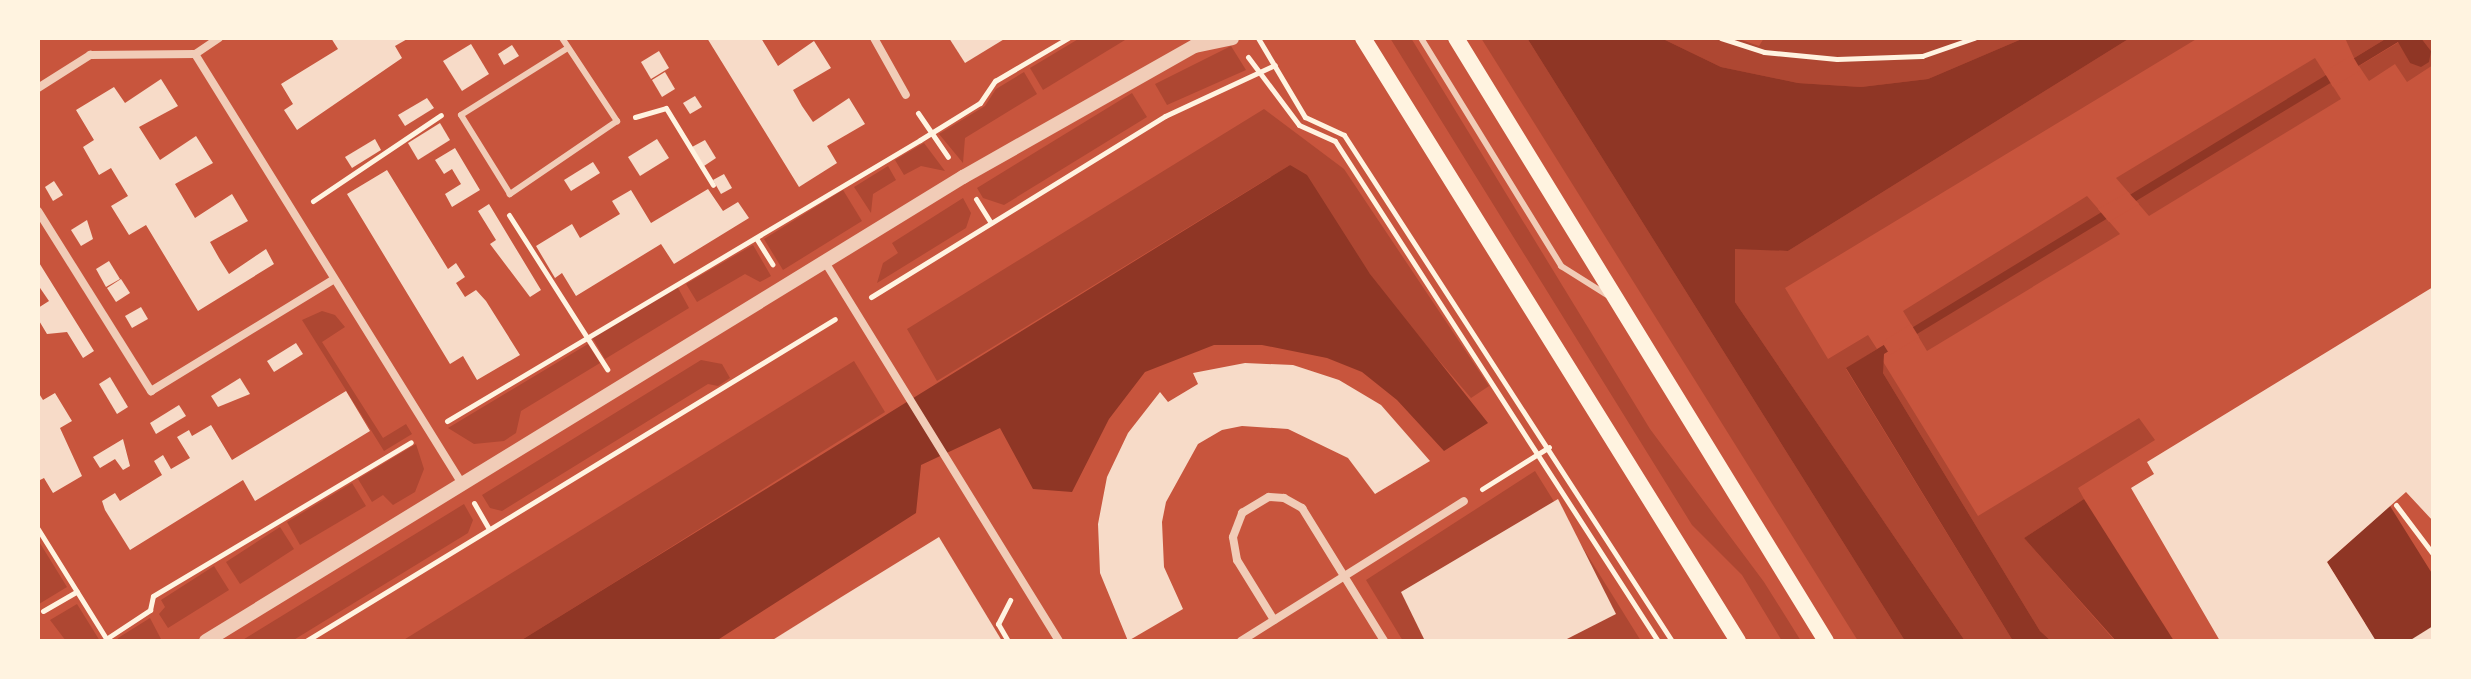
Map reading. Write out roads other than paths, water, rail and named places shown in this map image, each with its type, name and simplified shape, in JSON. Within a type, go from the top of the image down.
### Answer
[{"type":"main road","points":[[1363,38],[1738,641]]},
{"type":"main road","points":[[1456,38],[1826,641]]},
{"type":"street","points":[[38,88],[90,55],[195,54],[219,38]]},
{"type":"street","points":[[874,38],[906,95]]},
{"type":"street","points":[[206,641],[963,177],[1196,42],[1232,38]]},
{"type":"street","points":[[195,54],[292,215],[461,482]]},
{"type":"street","points":[[38,211],[151,391],[333,280]]},
{"type":"street","points":[[825,262],[958,470],[1059,641]]},
{"type":"street","points":[[1274,620],[1237,560],[1233,537],[1242,513],[1256,502],[1284,498],[1302,508],[1384,641]]},
{"type":"street","points":[[1241,641],[1464,501]]},
{"type":"lane","points":[[562,38],[617,121],[510,194],[461,115],[568,48]]},
{"type":"lane","points":[[1421,38],[1561,266],[1617,301]]}]
